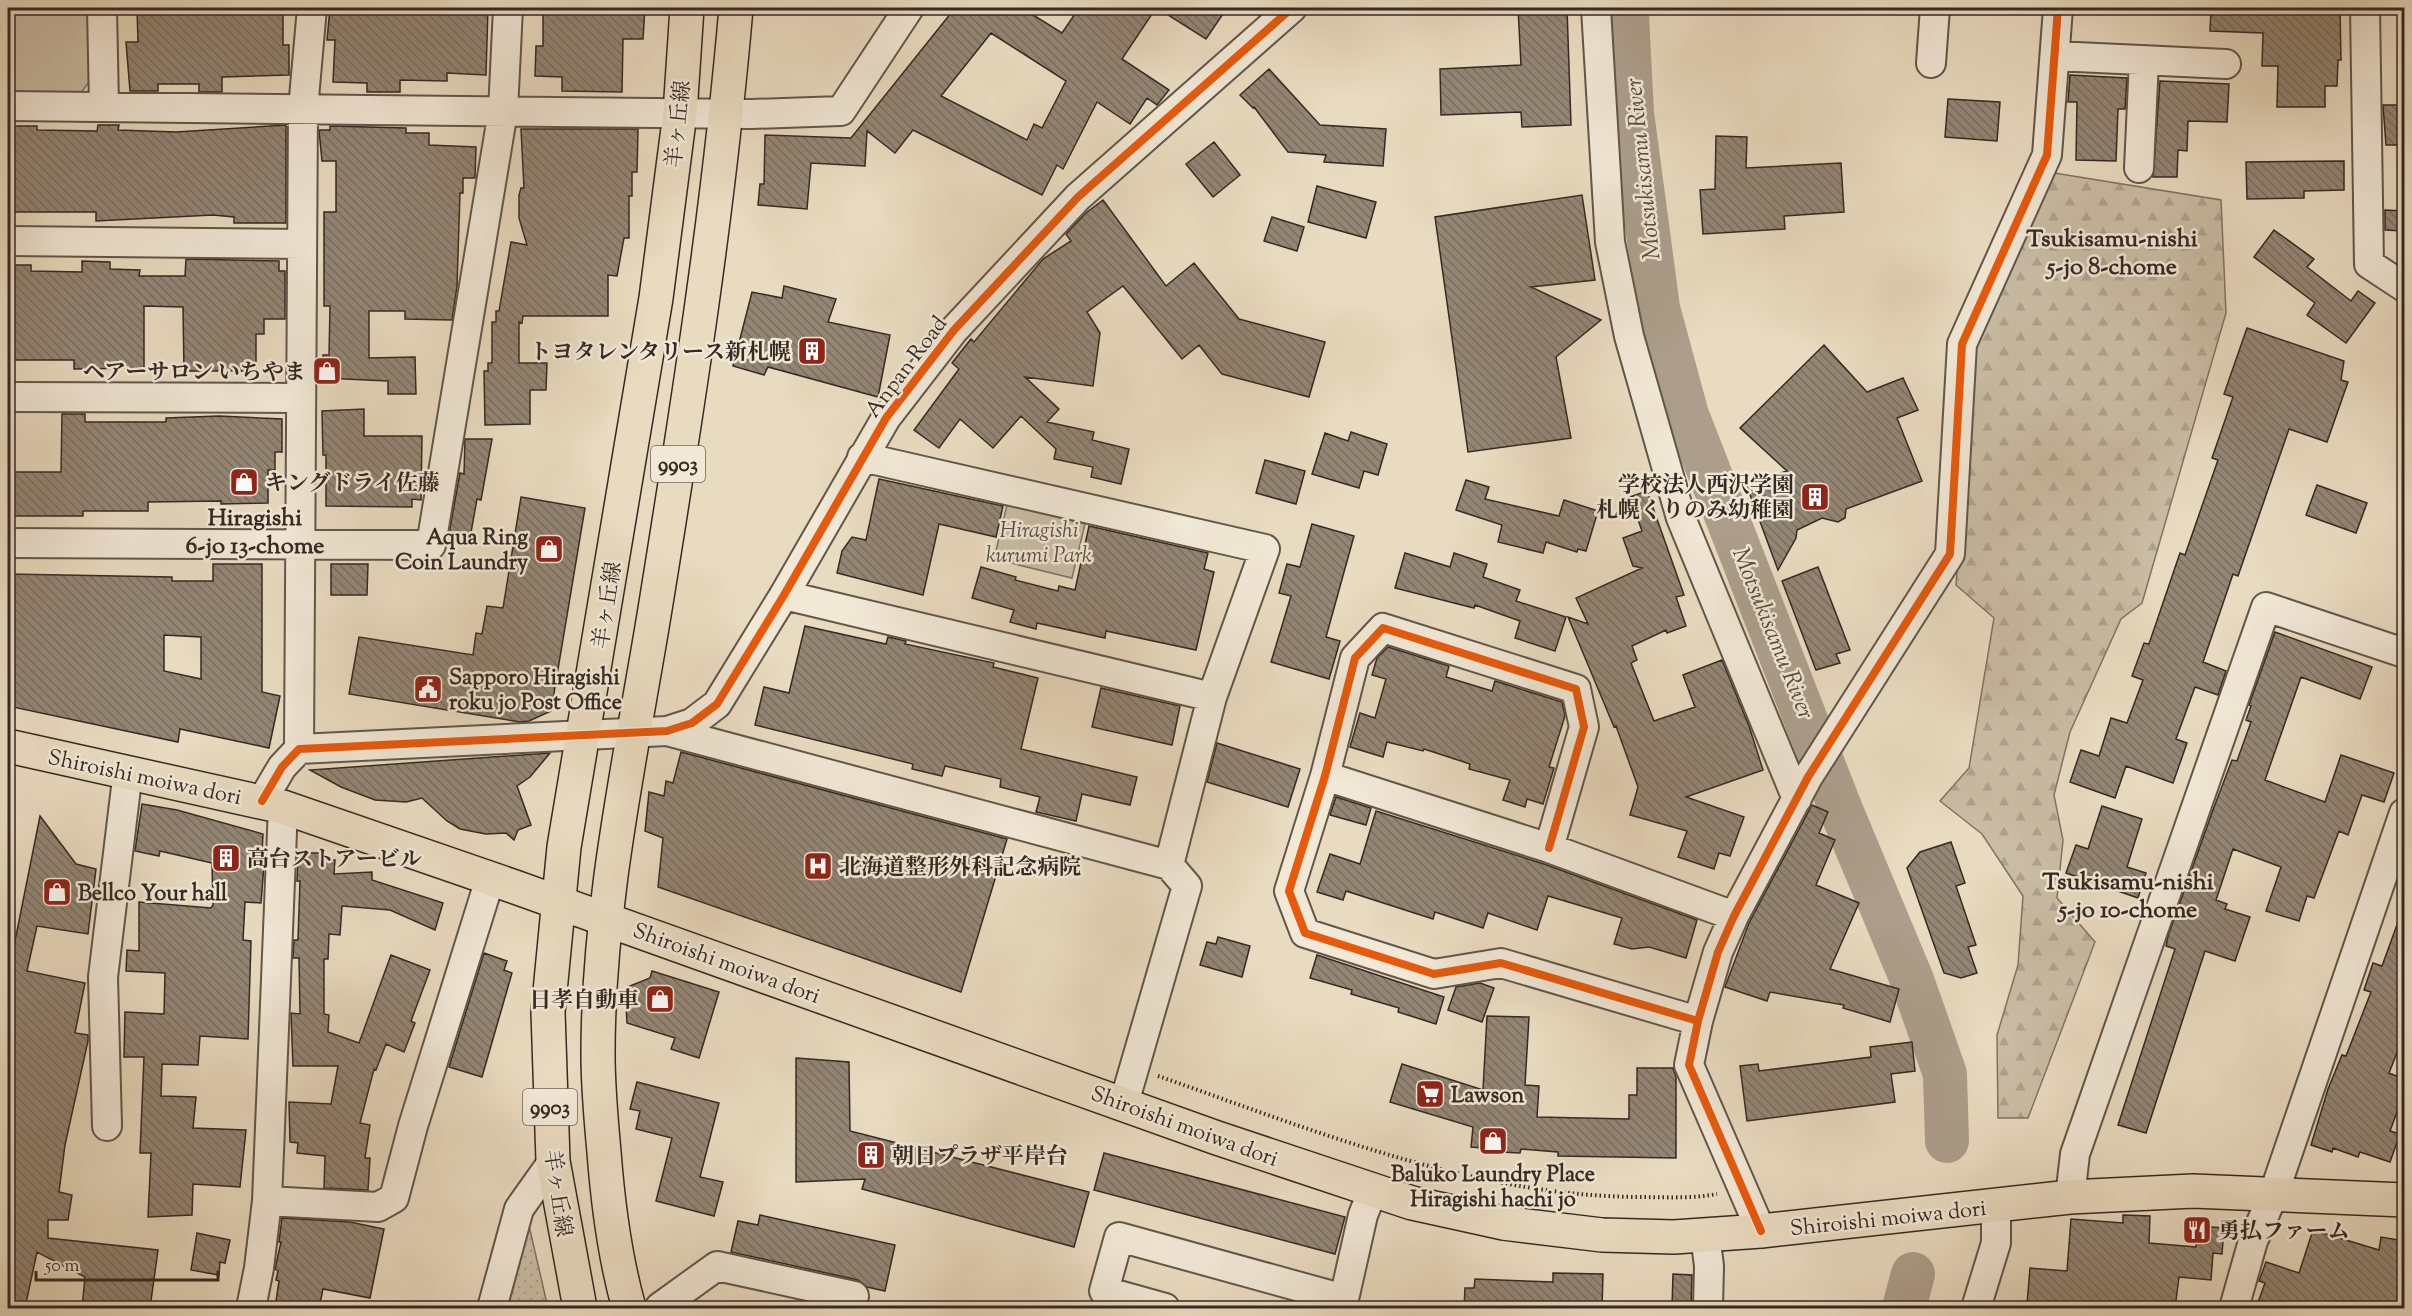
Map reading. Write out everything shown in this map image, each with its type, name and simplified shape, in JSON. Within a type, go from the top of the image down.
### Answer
[{"type":"main road","name":"羊ヶ丘線","points":[[580,1308],[553,1161],[548,1012],[557,903],[654,310],[680,113],[687,8]]},
{"type":"main road","name":"羊ヶ丘線","points":[[629,1308],[609,1206],[602,1132],[598,1054],[606,919],[617,832],[693,376],[727,112],[736,8]]},
{"type":"main road","name":"Shiroishi moiwa dori","points":[[8,746],[272,804],[606,919],[1372,1190],[1412,1203],[1503,1223],[1602,1235],[1705,1235],[1761,1231],[2070,1197],[2193,1191],[2404,1200]]},
{"type":"street","points":[[102,8],[104,106]]},
{"type":"street","points":[[251,1308],[260,1268],[267,1201],[272,804],[282,766],[299,749],[298,545],[303,109],[312,8]]},
{"type":"street","points":[[8,543],[431,545],[503,111],[508,8]]},
{"type":"street","points":[[8,106],[680,113],[842,111],[909,8]]},
{"type":"street","name":"Anpan Road","points":[[299,749],[667,731],[692,723],[717,704],[784,596],[886,418],[954,330],[1078,197],[1198,94],[1292,8]]},
{"type":"street","points":[[1596,8],[1610,242],[1629,336],[1681,518],[1802,788]]},
{"type":"street","points":[[1931,63],[1935,8]]},
{"type":"street","points":[[1761,1231],[1689,1065],[1698,1021],[1718,952],[1734,916],[1802,788],[1839,726],[1950,554],[1962,344],[2047,155],[2058,8]]},
{"type":"street","points":[[2365,8],[2369,264],[2404,287]]},
{"type":"street","points":[[2055,56],[2226,64]]},
{"type":"street","points":[[2139,168],[2144,60]]},
{"type":"street","points":[[8,241],[302,244]]},
{"type":"street","points":[[8,397],[300,398]]},
{"type":"street","points":[[862,458],[1265,549],[1212,697],[1168,865]]},
{"type":"street","points":[[784,596],[1212,697]]},
{"type":"street","points":[[2070,1197],[2075,1154],[2266,607],[2404,653]]},
{"type":"street","points":[[1549,848],[1584,727],[1576,689],[1383,628],[1355,658],[1325,776],[1289,891],[1305,933],[1434,974],[1501,963],[1698,1021]]},
{"type":"street","points":[[667,731],[1168,865],[1188,886],[1124,1103]]},
{"type":"street","points":[[107,1126],[104,977],[128,771]]},
{"type":"street","points":[[1325,776],[1549,848],[1734,916]]},
{"type":"street","points":[[2234,1308],[2253,1241],[2274,1193],[2404,813]]},
{"type":"street","points":[[267,1201],[378,1208],[394,1198],[413,1126],[490,879]]},
{"type":"street","points":[[492,1308],[519,1209],[553,1161]]},
{"type":"street","points":[[1165,1308],[1104,1291],[1119,1237],[1343,1304],[1363,1215],[1372,1190]]},
{"type":"street","points":[[1976,1308],[1996,1243],[1996,1205]]},
{"type":"street","points":[[1705,1235],[1709,1266],[1708,1308]]},
{"type":"street","points":[[669,1308],[660,1307],[717,1266],[854,1296]]},
{"type":"path","points":[[1157,1075],[1343,1140],[1470,1177],[1584,1196],[1695,1197],[1717,1194],[1724,1189]]},
{"type":"green space","points":[[8,8],[88,8],[89,82],[80,94],[8,93]]},
{"type":"green space","points":[[2048,172],[2221,200],[2226,313],[2142,603],[2121,619],[2070,732],[2054,795],[2063,840],[2057,898],[2095,942],[2028,1118],[1998,1118],[1997,1035],[2018,965],[2023,896],[1982,834],[1940,801],[1969,768],[1994,618],[1956,585],[1974,346]]},
{"type":"green space","name":"Hiragishi kurumi Park","points":[[1007,505],[1085,524],[1072,578],[994,559]]},
{"type":"green space","points":[[527,1217],[548,1308],[502,1308]]},
{"type":"building","points":[[137,8],[283,8],[283,45],[289,45],[289,75],[222,77],[222,92],[199,92],[199,84],[158,84],[158,91],[130,91],[126,42],[138,42]]},
{"type":"building","points":[[330,8],[383,8],[383,12],[439,12],[440,8],[488,8],[486,75],[447,73],[447,81],[400,80],[400,92],[367,92],[367,83],[333,82],[335,40],[327,40]]},
{"type":"building","points":[[543,8],[645,8],[643,39],[623,39],[622,92],[562,91],[562,77],[535,76],[536,46],[543,46]]},
{"type":"building","points":[[955,8],[1022,8],[1062,33],[1079,8],[1156,8],[1122,59],[1169,90],[1157,105],[1147,98],[1130,124],[1097,102],[1063,169],[1057,165],[1042,195],[913,130],[895,153],[867,131],[865,166],[811,163],[807,209],[758,205],[760,184],[764,184],[765,135],[851,138]],"holes":[[[991,33],[1066,81],[1042,128],[1034,124],[1027,140],[941,96]]]},
{"type":"building","points":[[1157,8],[1227,8],[1206,39]]},
{"type":"building","points":[[1518,8],[1567,8],[1571,125],[1522,127],[1521,112],[1441,115],[1440,69],[1521,65]]},
{"type":"building","points":[[2211,8],[2340,8],[2341,60],[2338,60],[2337,86],[2325,86],[2325,107],[2277,107],[2278,66],[2262,66],[2263,33],[2210,31]]},
{"type":"building","points":[[1269,69],[1320,125],[1386,129],[1383,166],[1324,162],[1326,155],[1288,152],[1254,107],[1240,95]]},
{"type":"building","points":[[2070,75],[2127,78],[2125,109],[2118,109],[2116,161],[2076,160],[2077,102],[2068,102]]},
{"type":"building","points":[[2160,81],[2229,84],[2227,122],[2188,121],[2187,151],[2178,150],[2177,177],[2153,177]]},
{"type":"building","points":[[1948,99],[2000,102],[1997,141],[1945,137]]},
{"type":"building","points":[[2383,105],[2404,105],[2404,145],[2386,145]]},
{"type":"building","points":[[98,125],[119,125],[118,130],[176,132],[286,125],[286,223],[234,223],[234,217],[213,215],[96,221],[96,212],[8,212],[8,126],[37,126],[37,130],[97,131]]},
{"type":"building","points":[[330,126],[406,128],[406,133],[429,133],[429,145],[476,147],[475,178],[463,178],[463,193],[460,193],[457,286],[452,320],[405,319],[405,311],[369,311],[369,358],[415,357],[416,394],[388,394],[388,381],[324,378],[323,355],[329,355],[330,306],[324,306],[324,212],[336,212],[336,161],[322,161],[319,130],[330,130]]},
{"type":"building","points":[[521,129],[638,129],[637,172],[632,172],[632,196],[629,196],[629,238],[624,238],[617,276],[608,275],[608,316],[523,316],[522,323],[519,322],[519,363],[547,363],[546,390],[530,390],[530,424],[485,425],[484,371],[488,371],[488,363],[492,363],[492,322],[496,322],[496,311],[499,311],[511,242],[527,245],[519,218],[519,195],[521,188],[524,188]]},
{"type":"building","points":[[1716,136],[1747,137],[1746,168],[1841,163],[1844,212],[1784,216],[1785,229],[1703,234],[1700,190],[1715,189]]},
{"type":"building","points":[[1214,142],[1240,175],[1213,197],[1186,164]]},
{"type":"building","points":[[2344,161],[2344,190],[2304,191],[2304,198],[2247,199],[2246,162]]},
{"type":"building","points":[[1317,186],[1376,202],[1366,238],[1308,222]]},
{"type":"building","points":[[1582,195],[1595,280],[1531,287],[1601,320],[1556,357],[1571,438],[1468,452],[1435,217]]},
{"type":"building","points":[[1103,200],[1166,286],[1194,263],[1239,319],[1325,342],[1309,397],[1222,374],[1199,345],[1182,359],[1123,286],[1087,312],[1100,333],[1093,386],[1025,377],[1059,409],[1047,422],[1094,432],[1092,440],[1129,449],[1121,484],[1091,477],[1093,467],[1054,459],[1056,449],[1021,416],[993,448],[960,419],[939,448],[914,430],[959,369],[952,363],[971,339],[974,342],[1043,259],[1071,241],[1066,234],[1086,213]]},
{"type":"building","points":[[2385,210],[2404,211],[2404,231],[2385,230]]},
{"type":"building","points":[[1272,217],[1304,227],[1297,251],[1264,241]]},
{"type":"building","points":[[2274,230],[2314,259],[2307,267],[2351,301],[2358,291],[2375,303],[2346,343],[2307,315],[2315,303],[2254,257]]},
{"type":"building","points":[[186,259],[279,261],[279,271],[285,271],[285,319],[264,319],[264,334],[256,334],[256,371],[184,371],[183,307],[144,306],[144,368],[74,369],[74,360],[8,360],[8,265],[31,265],[31,271],[82,272],[82,261],[110,262],[110,269],[140,270],[139,276],[185,276]]},
{"type":"building","name":"トヨタレンタリース新札幌","points":[[784,286],[836,299],[828,322],[890,335],[878,397],[768,367],[764,375],[733,366],[752,292],[782,298]]},
{"type":"building","points":[[2247,328],[2344,361],[2341,380],[2348,382],[2327,442],[2289,429],[2238,576],[2233,574],[2203,662],[2226,671],[2218,695],[2195,687],[2176,739],[2187,743],[2173,783],[2126,766],[2115,798],[2070,782],[2081,750],[2099,756],[2111,718],[2127,723],[2143,680],[2132,676],[2144,643],[2149,644],[2180,553],[2185,555],[2218,460],[2212,458],[2233,397],[2224,394]]},
{"type":"building","name":"学校法人西沢学園 札幌くりのみ幼稚園","points":[[1824,345],[1867,392],[1903,378],[1918,410],[1897,418],[1922,481],[1846,509],[1845,518],[1838,522],[1822,518],[1797,530],[1796,538],[1778,570],[1746,484],[1787,471],[1740,428]]},
{"type":"building","points":[[364,409],[364,436],[422,436],[421,500],[412,499],[412,507],[326,506],[326,455],[323,455],[322,411]]},
{"type":"building","points":[[62,414],[85,414],[85,422],[166,422],[166,418],[219,416],[282,419],[282,452],[275,452],[275,470],[268,470],[268,503],[148,502],[148,511],[83,511],[83,516],[8,516],[8,472],[61,472]]},
{"type":"building","points":[[1351,432],[1387,444],[1378,475],[1364,471],[1359,488],[1312,474],[1325,433],[1348,441]]},
{"type":"building","points":[[465,439],[492,439],[481,500],[477,499],[470,538],[449,534],[460,473],[464,474]]},
{"type":"building","points":[[1265,460],[1305,471],[1296,504],[1256,493]]},
{"type":"building","points":[[879,479],[1003,506],[996,537],[939,524],[923,595],[837,573],[842,551],[852,537],[866,540]]},
{"type":"building","points":[[1466,480],[1489,487],[1485,499],[1559,516],[1564,500],[1598,511],[1586,551],[1578,549],[1577,552],[1546,542],[1543,553],[1498,542],[1502,525],[1456,510]]},
{"type":"building","points":[[2317,485],[2367,503],[2356,533],[2306,515]]},
{"type":"building","points":[[1647,491],[1684,595],[1676,597],[1686,626],[1667,633],[1666,630],[1632,646],[1637,660],[1631,663],[1654,721],[1695,707],[1683,675],[1722,660],[1749,726],[1763,770],[1686,797],[1744,817],[1730,856],[1719,853],[1714,869],[1678,857],[1687,831],[1630,815],[1638,787],[1616,726],[1614,727],[1568,617],[1588,624],[1576,598],[1642,568],[1633,566],[1623,538],[1642,531],[1630,497]]},
{"type":"building","points":[[521,497],[585,508],[551,711],[529,721],[520,722],[349,694],[359,637],[473,655],[476,633],[482,634],[487,606],[503,608]]},
{"type":"building","points":[[1312,524],[1354,536],[1326,637],[1340,641],[1329,679],[1271,662],[1291,596],[1279,593],[1287,564],[1300,567]]},
{"type":"building","points":[[1089,526],[1208,553],[1204,569],[1214,572],[1196,650],[1106,631],[1105,638],[1037,623],[1036,629],[1010,622],[1014,610],[972,598],[981,567],[1016,577],[1015,580],[1058,591],[1059,586],[1075,590]]},
{"type":"building","points":[[1405,553],[1450,567],[1454,553],[1487,564],[1483,577],[1520,590],[1516,601],[1566,617],[1555,651],[1515,638],[1520,621],[1475,605],[1474,608],[1395,588]]},
{"type":"building","points":[[213,564],[262,564],[262,692],[280,696],[269,748],[180,729],[178,742],[8,706],[8,574],[172,577],[172,581],[213,581]],"holes":[[[164,635],[201,637],[201,679],[164,671]]]},
{"type":"building","points":[[331,564],[368,564],[367,595],[331,595]]},
{"type":"building","points":[[1818,567],[1850,650],[1836,654],[1840,663],[1816,670],[1782,581]]},
{"type":"building","points":[[805,626],[886,644],[888,637],[906,641],[905,644],[994,663],[993,667],[1038,678],[1021,749],[1137,777],[1130,805],[1082,794],[1076,821],[1036,812],[1040,797],[1000,787],[1001,779],[945,766],[942,776],[912,769],[913,764],[755,725],[764,687],[789,693]]},
{"type":"building","points":[[2275,632],[2372,667],[2360,699],[2301,677],[2265,780],[2325,802],[2341,755],[2394,773],[2384,802],[2362,795],[2348,835],[2339,831],[2314,898],[2307,896],[2299,921],[2266,911],[2281,867],[2233,849],[2216,900],[2227,904],[2225,909],[2250,917],[2235,961],[2205,951],[2146,1133],[2118,1125],[2175,949],[2166,946],[2168,936],[2232,760],[2237,761],[2251,722],[2246,720],[2251,706],[2249,705]]},
{"type":"building","points":[[1388,647],[1449,666],[1446,677],[1492,691],[1495,681],[1562,702],[1565,716],[1549,767],[1554,768],[1543,804],[1527,799],[1525,807],[1503,800],[1510,780],[1469,769],[1470,764],[1424,749],[1423,751],[1387,742],[1383,757],[1350,747],[1360,713],[1375,718],[1386,679],[1372,675],[1377,658]]},
{"type":"building","points":[[1101,688],[1180,706],[1172,745],[1092,727]]},
{"type":"building","points":[[1217,743],[1300,769],[1288,807],[1207,782]]},
{"type":"building","points":[[681,752],[1007,839],[961,992],[658,887],[663,838],[645,831],[649,792],[664,796],[666,781],[673,783]]},
{"type":"building","points":[[550,753],[530,777],[517,786],[531,825],[518,830],[514,840],[506,833],[486,834],[460,829],[447,821],[422,798],[406,802],[375,800],[341,787],[310,770]]},
{"type":"building","points":[[1336,797],[1371,808],[1366,825],[1330,815]]},
{"type":"building","points":[[142,804],[177,810],[263,834],[262,853],[265,853],[261,903],[245,902],[243,940],[251,941],[248,1039],[200,1036],[198,1065],[162,1064],[161,1096],[196,1097],[193,1128],[246,1130],[240,1187],[193,1184],[192,1215],[148,1217],[151,1153],[140,1153],[144,1057],[124,1057],[125,1012],[164,1014],[165,973],[126,971],[127,950],[139,951],[139,902],[211,908],[213,905],[212,863],[160,851],[159,856],[135,851]]},
{"type":"building","points":[[1812,805],[1828,812],[1819,833],[1835,840],[1816,885],[1859,903],[1830,969],[1899,989],[1890,1022],[1843,1008],[1844,1005],[1770,992],[1767,1001],[1725,987],[1749,923]]},
{"type":"building","points":[[2102,806],[2142,819],[2127,867],[2146,873],[2138,898],[2066,873],[2076,845],[2088,849]]},
{"type":"building","points":[[1376,811],[1544,864],[1697,920],[1686,958],[1649,947],[1632,949],[1614,944],[1622,918],[1548,896],[1537,930],[1488,913],[1483,928],[1435,912],[1433,919],[1346,891],[1343,900],[1317,892],[1330,854],[1360,864]]},
{"type":"building","points":[[40,816],[76,864],[96,869],[88,934],[37,926],[27,971],[85,983],[75,1033],[88,1035],[88,1041],[65,1145],[59,1192],[72,1195],[68,1220],[48,1220],[48,1238],[158,1250],[150,1308],[82,1308],[85,1277],[37,1252],[25,1308],[8,1308],[8,944],[14,946]]},
{"type":"building","points":[[1951,842],[1965,883],[1956,886],[1976,945],[1968,947],[1977,973],[1961,978],[1944,973],[1907,868],[1920,852]]},
{"type":"building","points":[[298,853],[321,853],[322,860],[335,860],[334,874],[372,872],[372,880],[443,903],[435,930],[390,910],[342,906],[340,935],[329,934],[328,959],[324,959],[324,1014],[329,1015],[328,1032],[359,1043],[391,955],[430,970],[411,1021],[415,1023],[404,1052],[386,1044],[376,1070],[374,1069],[360,1123],[370,1125],[365,1158],[370,1158],[368,1190],[324,1188],[325,1156],[297,1153],[298,1143],[290,1142],[289,1102],[331,1104],[338,1066],[293,1066],[291,1013],[300,1014],[299,958],[293,958],[294,940],[298,940],[300,881],[297,881]]},
{"type":"building","points":[[2402,911],[2404,912],[2404,1035],[2389,1073],[2404,1079],[2404,1093],[2390,1131],[2400,1134],[2390,1162],[2360,1152],[2358,1157],[2333,1148],[2332,1152],[2311,1145],[2328,1089],[2342,1055],[2346,1056],[2371,992],[2364,990],[2373,963],[2382,966]]},
{"type":"building","points":[[1218,937],[1250,946],[1242,977],[1200,965],[1207,942],[1216,944]]},
{"type":"building","points":[[484,953],[507,961],[504,970],[512,973],[482,1077],[449,1067]]},
{"type":"building","points":[[1317,955],[1444,997],[1436,1024],[1398,1012],[1399,1008],[1351,994],[1352,990],[1310,978]]},
{"type":"building","points":[[652,971],[719,992],[699,1058],[671,1049],[675,1038],[627,1023],[625,988],[650,978]]},
{"type":"building","points":[[1480,983],[1494,988],[1482,1022],[1448,1010],[1456,987]]},
{"type":"building","points":[[1487,1016],[1529,1017],[1525,1085],[1539,1086],[1537,1117],[1629,1119],[1629,1095],[1637,1095],[1637,1068],[1673,1068],[1676,1077],[1676,1158],[1558,1156],[1558,1152],[1521,1149],[1520,1153],[1482,1151],[1483,1148],[1471,1147],[1473,1127],[1390,1102],[1402,1064],[1483,1090]]},
{"type":"building","points":[[1912,1042],[1915,1071],[1891,1074],[1895,1102],[1747,1121],[1740,1066],[1758,1064],[1759,1071],[1871,1057],[1870,1047]]},
{"type":"building","name":"朝日プラザ平岸台","points":[[796,1058],[849,1062],[850,1131],[1089,1192],[1074,1247],[862,1189],[865,1179],[796,1182]]},
{"type":"building","points":[[637,1082],[719,1103],[700,1177],[723,1182],[714,1216],[656,1201],[672,1138],[636,1129],[640,1111],[630,1109]]},
{"type":"building","points":[[1104,1153],[1345,1217],[1335,1254],[1094,1190]]},
{"type":"building","points":[[760,1215],[895,1245],[885,1291],[867,1287],[858,1280],[731,1252],[738,1221],[758,1225]]},
{"type":"building","points":[[2123,1215],[2150,1216],[2149,1243],[2196,1247],[2197,1226],[2224,1228],[2222,1254],[2213,1253],[2211,1280],[2179,1277],[2175,1308],[2081,1308],[2027,1304],[2030,1268],[2067,1271],[2071,1219],[2123,1223]]},
{"type":"building","points":[[282,1218],[350,1222],[384,1229],[370,1298],[323,1289],[319,1308],[275,1308],[279,1281],[276,1280],[278,1271],[275,1269],[281,1242],[279,1242]]},
{"type":"building","points":[[2313,1230],[2379,1250],[2381,1237],[2404,1241],[2404,1307],[2389,1304],[2388,1308],[2256,1308],[2265,1283],[2259,1281],[2266,1262],[2299,1273]]},
{"type":"building","points":[[197,1233],[230,1240],[225,1263],[220,1262],[219,1275],[191,1270]]},
{"type":"building","points":[[1553,1273],[1603,1274],[1602,1308],[1464,1308],[1465,1288],[1474,1288],[1475,1279],[1553,1282]]},
{"type":"building","points":[[1673,1274],[1692,1275],[1691,1308],[1672,1308]]},
{"type":"waterway","name":"Motsukisamu River","points":[[1629,8],[1627,15],[1632,113],[1658,308],[1687,415],[1841,810],[1912,980],[1945,1074],[1947,1141]]},
{"type":"waterway","points":[[1904,1308],[1913,1274]]},
{"type":"cycle path","points":[[262,801],[282,767],[299,749],[667,731],[692,723],[717,704],[784,595],[886,418],[954,330],[1078,197],[1292,8]]},
{"type":"cycle path","points":[[1761,1231],[1689,1065],[1698,1021],[1718,952],[1734,916],[1808,777],[1950,554],[1962,344],[2047,155],[2058,8]]},
{"type":"cycle path","points":[[1549,848],[1584,727],[1576,689],[1383,628],[1355,658],[1325,776],[1289,891],[1305,933],[1434,974],[1501,963],[1698,1021]]},
{"type":"place","name":"トヨタレンタリース新札幌","points":[[812,351]]},
{"type":"place","name":"ヘアーサロン いちやま","points":[[327,371]]},
{"type":"place","name":"キングドライ佐藤","points":[[244,482]]},
{"type":"place","name":"学校法人西沢学園 札幌くりのみ幼稚園","points":[[1815,497]]},
{"type":"place","name":"Aqua Ring Coin Laundry","points":[[549,549]]},
{"type":"place","name":"Sapporo Hiragishi roku jo Post Office","points":[[428,689]]},
{"type":"place","name":"高台ストアービル","points":[[226,858]]},
{"type":"place","name":"北海道整形外科記念病院","points":[[818,866]]},
{"type":"place","name":"Bellco Your hall","points":[[57,892]]},
{"type":"place","name":"日孝自動車","points":[[660,999]]},
{"type":"place","name":"Lawson","points":[[1430,1094]]},
{"type":"place","name":"Baluko Laundry Place Hiragishi hachi jo","points":[[1493,1141]]},
{"type":"place","name":"朝日プラザ平岸台","points":[[871,1155]]},
{"type":"place","name":"勇払ファーム","points":[[2197,1230]]},
{"type":"district","name":"Tsukisamu-nishi 5-jo 8-chome","points":[[2112,252]]},
{"type":"district","name":"Hiragishi 6-jo 13-chome","points":[[255,531]]},
{"type":"district","name":"Tsukisamu-nishi 5-jo 10-chome","points":[[2128,895]]}]
